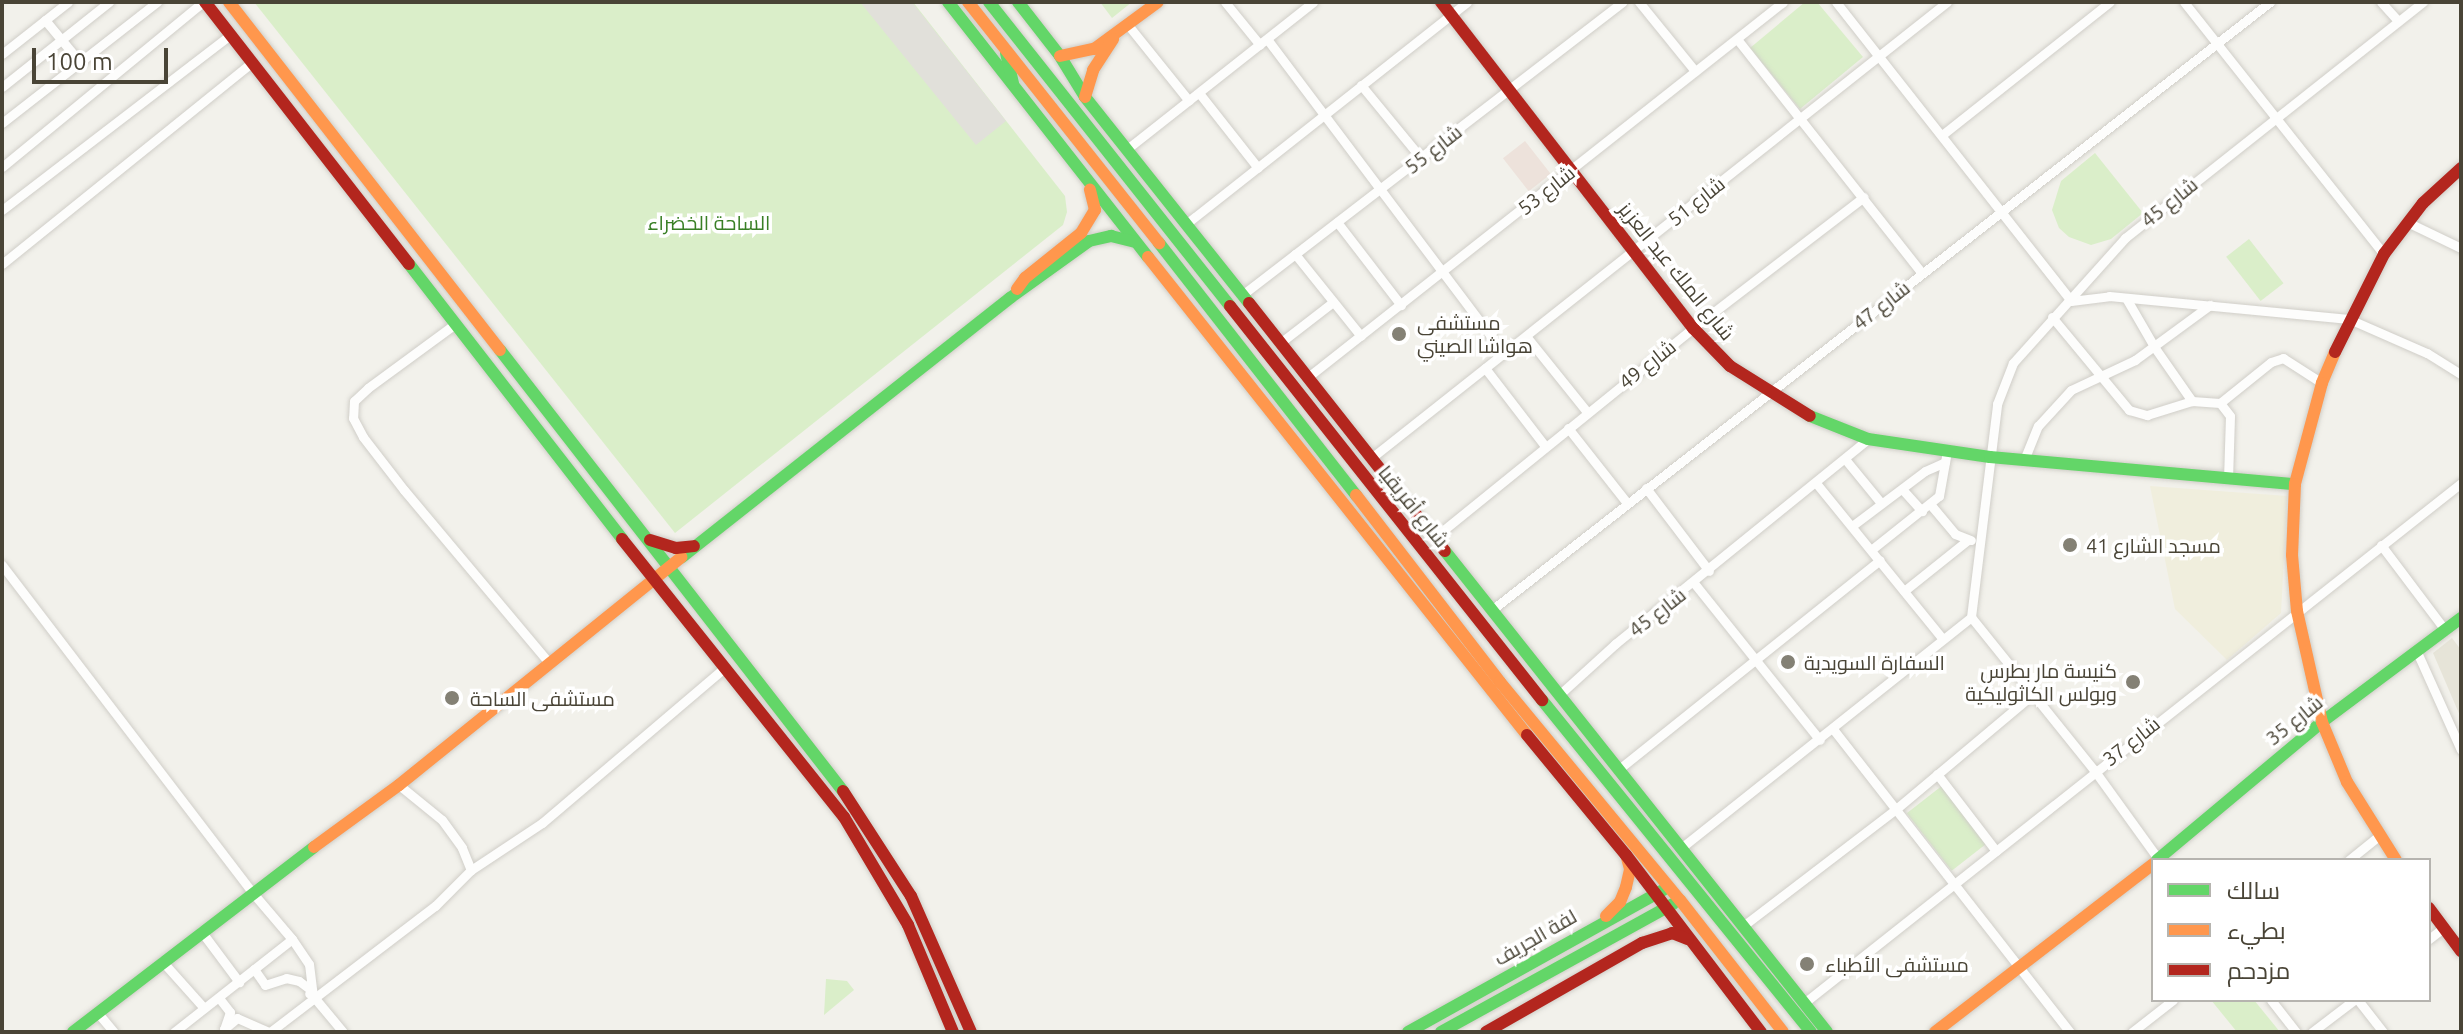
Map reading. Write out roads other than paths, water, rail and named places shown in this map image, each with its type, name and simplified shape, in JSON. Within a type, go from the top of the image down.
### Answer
[{"type":"main road","points":[[204,2],[654,580],[819,783],[863,846],[908,925],[953,1032]]},
{"type":"main road","points":[[229,2],[831,773],[878,840],[923,918],[971,1032]]},
{"type":"main road","points":[[948,2],[1503,707],[1626,855],[1761,1032]]},
{"type":"main road","name":"شارع أفريقيا","points":[[968,2],[1500,682],[1680,900],[1783,1032]]},
{"type":"main road","name":"شارع أفريقيا","points":[[989,2],[1682,877],[1811,1032]]},
{"type":"main road","name":"شارع أفريقيا","points":[[1018,2],[1060,56],[1085,97],[1827,1032]]},
{"type":"main road","points":[[1060,56],[1094,49],[1158,2]]},
{"type":"main road","name":"شارع الملك عبد العزيز","points":[[1441,2],[1693,328],[1730,366],[1801,412],[1868,439],[1946,456],[1990,457],[2295,484]]},
{"type":"main road","points":[[1085,97],[1093,70],[1117,34]]},
{"type":"main road","points":[[1005,47],[1013,83]]},
{"type":"main road","points":[[2395,858],[2347,782],[2322,722],[2297,611],[2292,555],[2295,484],[2322,383],[2349,319],[2384,254],[2423,203],[2461,168]]},
{"type":"main road","points":[[1010,298],[1025,278],[1081,233],[1089,222],[1095,210],[1094,198],[1085,177]]},
{"type":"main road","points":[[73,1032],[252,892],[399,785],[1010,298],[1098,237],[1111,236],[1135,242]]},
{"type":"main road","points":[[1255,392],[1273,389]]},
{"type":"main road","points":[[1379,525],[1393,512]]},
{"type":"main road","points":[[646,538],[676,548],[697,545]]},
{"type":"main road","name":"شارع 35","points":[[2161,858],[2322,722],[2461,618]]},
{"type":"main road","points":[[1518,671],[1541,675]]},
{"type":"main road","points":[[1500,682],[1503,707]]},
{"type":"main road","points":[[819,783],[831,773]]},
{"type":"main road","points":[[1597,924],[1620,902],[1630,869],[1626,855]]},
{"type":"main road","name":"شارع 35","points":[[1935,1032],[2151,866]]},
{"type":"main road","name":"لفة الجريف","points":[[1408,1032],[1597,924],[1656,895],[1682,877]]},
{"type":"main road","points":[[1441,1032],[1695,890]]},
{"type":"main road","points":[[2431,911],[2461,951]]},
{"type":"main road","points":[[908,925],[923,918]]},
{"type":"main road","points":[[1486,1032],[1642,943],[1672,933],[1688,939]]},
{"type":"street","points":[[2,54],[68,2]]},
{"type":"street","points":[[2,87],[109,2]]},
{"type":"street","points":[[2,123],[157,2]]},
{"type":"street","points":[[2,167],[204,2]]},
{"type":"street","points":[[1225,2],[1324,114],[1504,353]]},
{"type":"street","points":[[1127,149],[1313,2]]},
{"type":"street","points":[[1186,224],[1467,2]]},
{"type":"street","name":"شارع 55","points":[[1242,295],[1622,2]]},
{"type":"street","points":[[1639,2],[1695,71]]},
{"type":"street","name":"شارع 53","points":[[1308,377],[1783,2]]},
{"type":"street","points":[[1836,2],[2071,301],[2089,297],[2126,298],[2349,319],[2427,353],[2461,374]]},
{"type":"street","name":"شارع 51","points":[[1370,459],[1947,2]]},
{"type":"street","points":[[1942,135],[2110,2]]},
{"type":"street","points":[[2184,2],[2384,254]]},
{"type":"street","name":"شارع 47","points":[[1493,609],[2270,2]]},
{"type":"street","points":[[2381,2],[2398,21]]},
{"type":"street","name":"شارع 45","points":[[1971,617],[1997,404],[2007,375],[2052,317],[2071,301],[2093,271],[2125,238],[2423,2]]},
{"type":"street","points":[[45,20],[80,62]]},
{"type":"street","points":[[1128,25],[1189,101]]},
{"type":"street","points":[[2,210],[230,35]]},
{"type":"street","points":[[1737,39],[1922,273]]},
{"type":"street","points":[[2,264],[252,62]]},
{"type":"street","points":[[1361,85],[1421,158]]},
{"type":"street","points":[[1199,93],[1258,168]]},
{"type":"street","name":"شارع 49","points":[[1435,537],[1587,412],[1864,197]]},
{"type":"street","points":[[1337,222],[1401,305]]},
{"type":"street","points":[[2409,223],[2461,248]]},
{"type":"street","points":[[1295,254],[1361,336]]},
{"type":"street","points":[[2126,298],[2155,348],[2192,401]]},
{"type":"street","points":[[1280,343],[1333,302]]},
{"type":"street","points":[[2024,460],[2038,426],[2066,394],[2155,348],[2210,305]]},
{"type":"street","points":[[2052,317],[2100,378],[2129,410],[2138,414],[2147,415],[2192,401],[2220,403],[2271,362],[2283,358],[2322,383]]},
{"type":"street","points":[[455,324],[368,388],[354,401],[353,418],[363,437],[404,490],[550,664]]},
{"type":"street","points":[[1526,336],[1587,412]]},
{"type":"street","points":[[1485,368],[1545,446]]},
{"type":"street","points":[[2220,403],[2230,416],[2228,478]]},
{"type":"street","points":[[1568,428],[1627,503]]},
{"type":"street","name":"شارع 45","points":[[1559,695],[1615,644],[1709,571],[1868,439]]},
{"type":"street","points":[[1852,526],[1946,456]]},
{"type":"street","points":[[1871,550],[1940,494],[1946,456]]},
{"type":"street","points":[[1845,459],[1881,503]]},
{"type":"street","points":[[1816,483],[1943,639]]},
{"type":"street","name":"شارع 37","points":[[1804,1003],[1955,885],[2094,770],[2461,483]]},
{"type":"street","points":[[1646,488],[1709,571]]},
{"type":"street","points":[[1902,489],[1955,534],[1980,541]]},
{"type":"street","points":[[1904,591],[1968,540]]},
{"type":"street","points":[[2381,545],[2445,630]]},
{"type":"street","points":[[1619,769],[1880,560]]},
{"type":"street","points":[[2,565],[252,892],[292,939],[309,964],[313,996],[343,1032]]},
{"type":"street","points":[[1694,583],[1820,740]]},
{"type":"street","points":[[1681,848],[1971,617],[2094,770],[2155,858]]},
{"type":"street","points":[[2417,652],[2461,750]]},
{"type":"street","points":[[222,1031],[237,1018],[270,1032],[313,996],[435,906],[471,870],[542,823],[725,667]]},
{"type":"street","points":[[1743,926],[1896,809],[2032,695]]},
{"type":"street","points":[[1833,729],[2070,1032]]},
{"type":"street","points":[[1937,774],[1996,851]]},
{"type":"street","points":[[399,785],[442,820],[462,848],[471,870]]},
{"type":"street","points":[[2352,858],[2379,836]]},
{"type":"street","points":[[2431,937],[2443,928]]},
{"type":"street","points":[[201,931],[239,982]]},
{"type":"street","points":[[174,1032],[292,939]]},
{"type":"street","points":[[162,961],[204,1008]]},
{"type":"street","points":[[254,969],[265,985],[286,978],[311,990],[301,1007]]},
{"type":"street","points":[[219,998],[230,1012],[222,1031]]},
{"type":"street","points":[[2132,1032],[2170,1002]]},
{"type":"street","points":[[2273,1002],[2296,1032]]},
{"type":"street","points":[[2312,1032],[2353,1002]]},
{"type":"street","points":[[2358,1002],[2383,1032]]},
{"type":"street","points":[[97,1012],[114,1032]]},
{"type":"place","name":"مستشفى هواشا الصيني","points":[[1399,334]]},
{"type":"place","name":"مسجد الشارع 41","points":[[2070,545]]},
{"type":"place","name":"السفارة السويدية","points":[[1788,662]]},
{"type":"place","name":"كنيسة مار بطرس وبولس الكاثوليكية","points":[[2133,682]]},
{"type":"place","name":"مستشفى الساحة","points":[[452,698]]},
{"type":"place","name":"مستشفی الأطباء","points":[[1807,964]]},
{"type":"park label","name":"الساحة الخضراء","points":[[709,222]]}]
